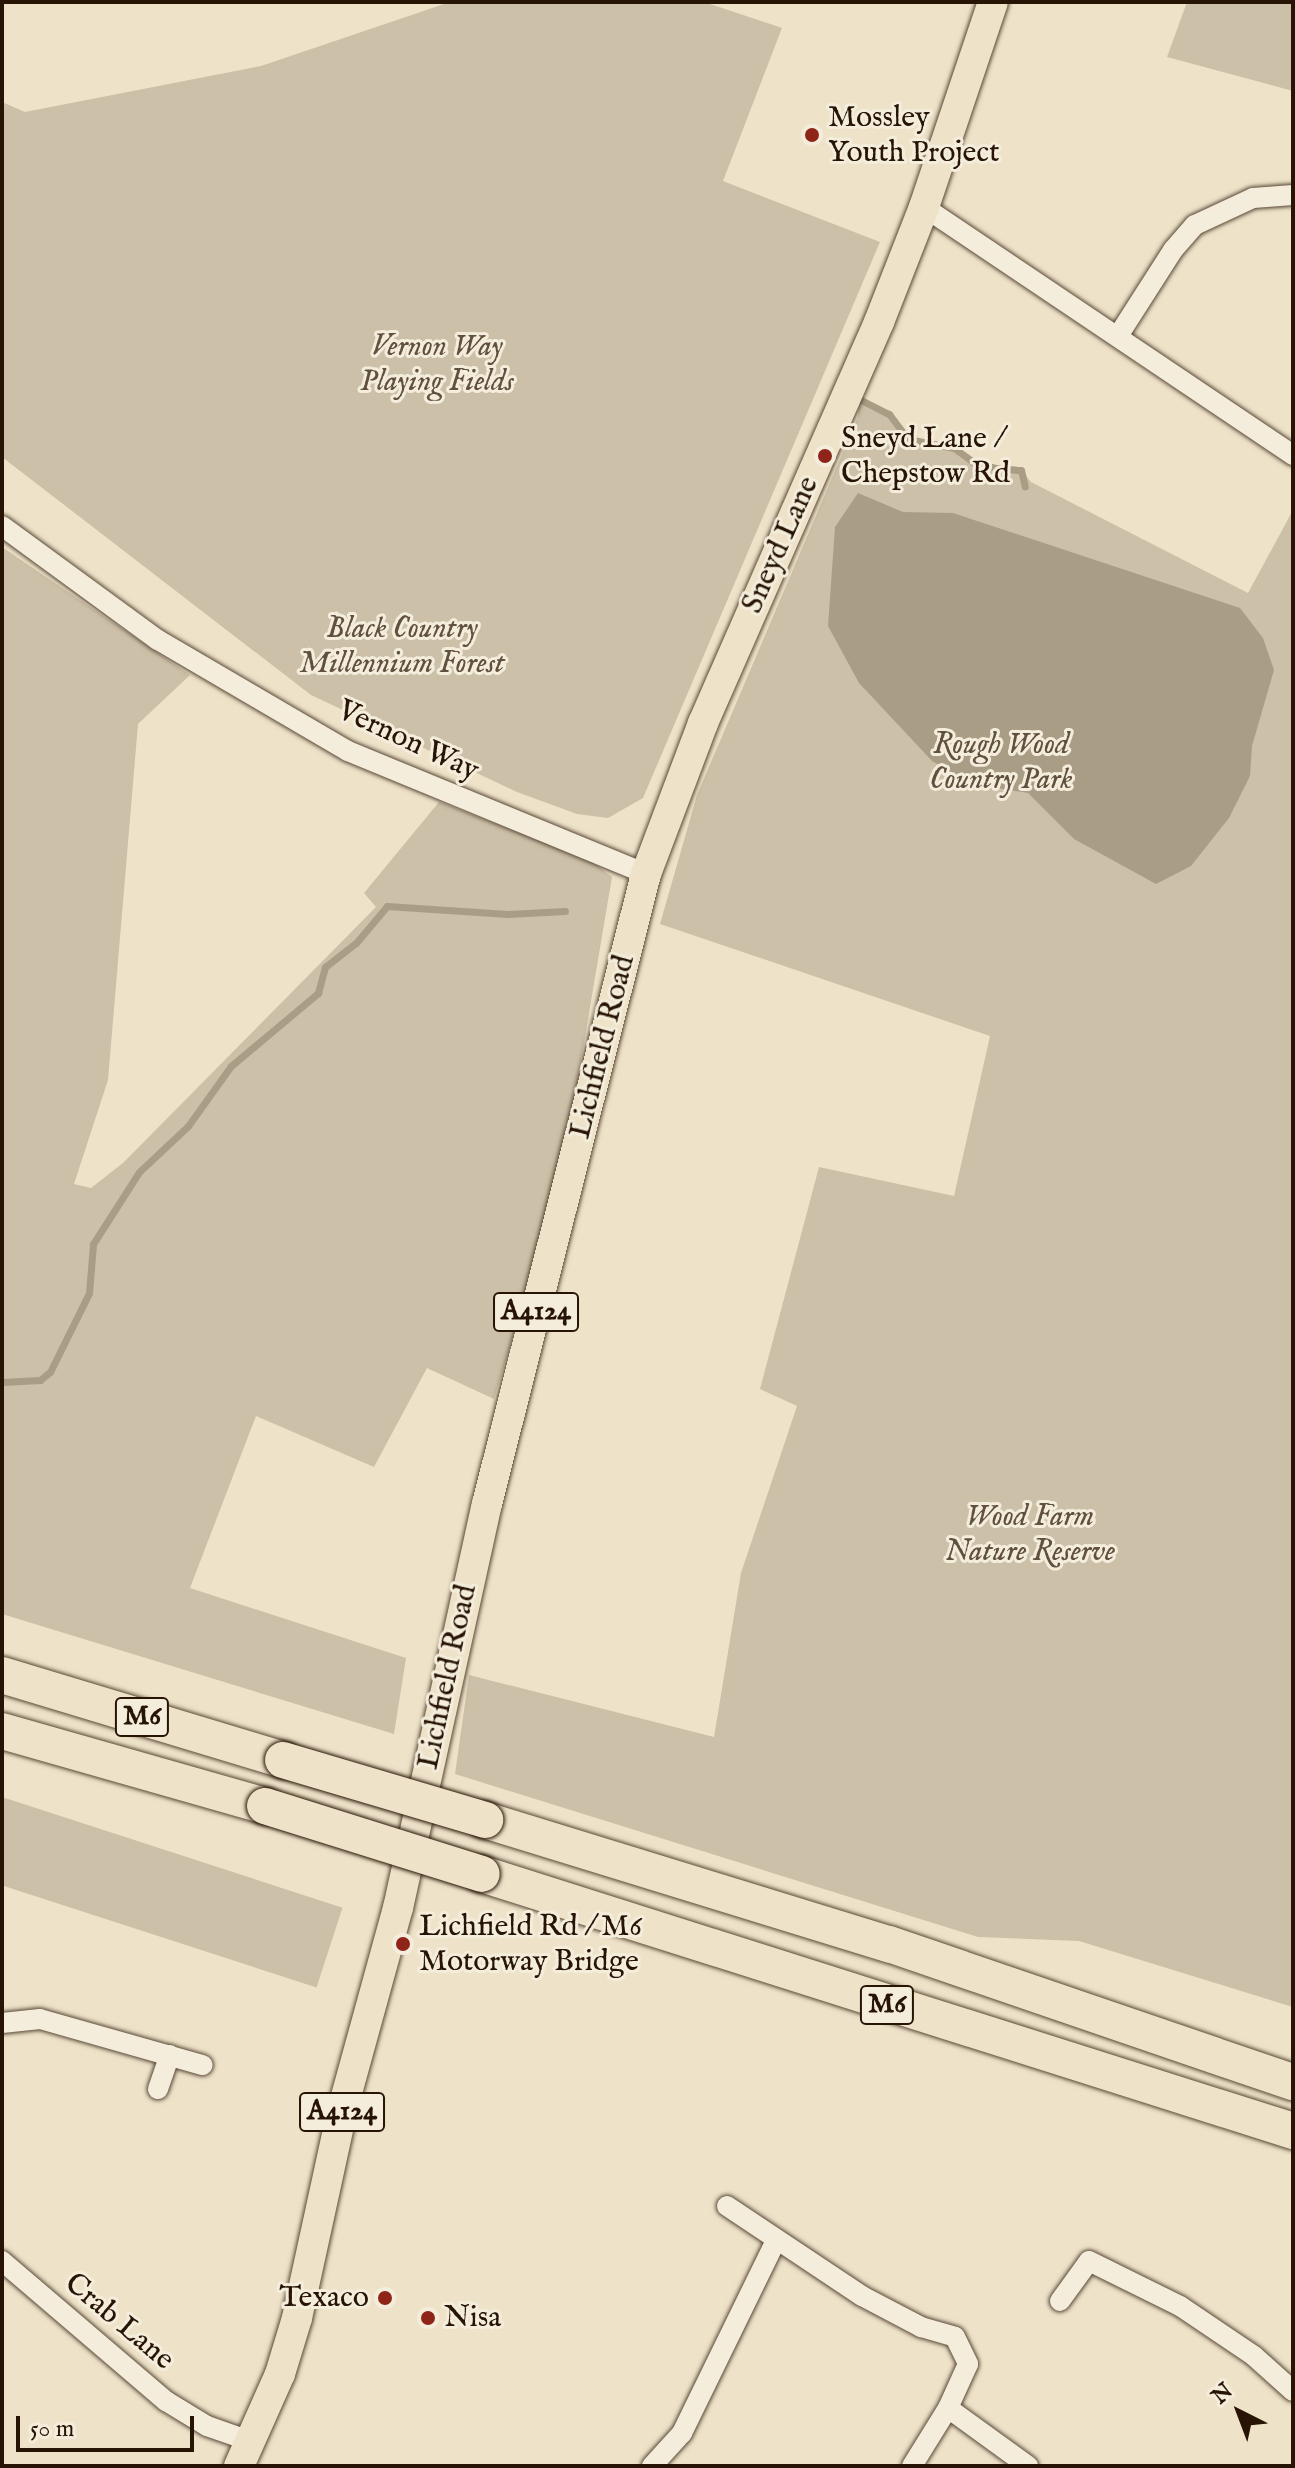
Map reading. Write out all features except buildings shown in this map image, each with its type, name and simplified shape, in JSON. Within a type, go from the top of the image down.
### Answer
[{"type":"highway","name":"M6","points":[[2,1675],[889,1944],[1293,2082]]},
{"type":"highway","name":"M6","points":[[2,1731],[265,1806],[1293,2131]]},
{"type":"main road","name":"Sneyd Lane","points":[[636,908],[703,723],[924,207],[993,2]]},
{"type":"main road","name":"Lichfield Road","points":[[243,2453],[280,2374],[297,2318],[342,2111],[398,1908],[487,1504],[636,908]]},
{"type":"main road","points":[[243,2453],[262,2466]]},
{"type":"street","points":[[1118,336],[1173,250],[1195,225],[1253,198],[1293,195]]},
{"type":"street","points":[[924,207],[1293,455]]},
{"type":"street","name":"Vernon Way","points":[[2,526],[158,640],[348,751],[646,874]]},
{"type":"street","points":[[2,2023],[40,2019],[203,2065]]},
{"type":"street","points":[[158,2089],[170,2055]]},
{"type":"street","points":[[727,2206],[886,2309],[921,2327],[955,2337],[968,2364],[948,2408],[912,2466]]},
{"type":"street","points":[[652,2466],[682,2433],[776,2240]]},
{"type":"street","name":"Crab Lane","points":[[2,2261],[166,2401],[243,2453]]},
{"type":"street","points":[[1060,2301],[1089,2261],[1180,2306],[1254,2356],[1293,2391]]},
{"type":"street","points":[[948,2408],[1028,2466]]},
{"type":"green space","name":"Vernon Way Playing Fields","points":[[450,2],[704,2],[782,28],[723,181],[880,242],[643,798],[608,818],[577,814],[517,792],[311,695],[2,457],[2,102],[25,112],[261,66]]},
{"type":"green space","points":[[1187,2],[1293,2],[1293,91],[1167,57]]},
{"type":"green space","name":"Rough Wood Country Park","points":[[859,399],[889,414],[908,439],[954,448],[973,462],[1021,470],[1031,482],[1248,593],[1293,510],[1293,2007],[1079,1941],[978,1937],[455,1774],[469,1675],[714,1737],[741,1573],[797,1406],[760,1389],[819,1167],[954,1196],[990,1036],[660,924],[697,795],[858,417]]},
{"type":"green space","points":[[2,547],[190,675],[138,724],[108,1080],[74,1184],[91,1188],[123,1163],[376,907],[364,893],[439,802],[590,860],[612,877],[562,1173],[494,1399],[427,1368],[374,1467],[256,1416],[190,1588],[406,1658],[394,1734],[2,1614]]},
{"type":"green space","points":[[2,1797],[342,1908],[317,1988],[2,1885]]},
{"type":"shaded area","points":[[858,493],[903,512],[953,513],[1240,608],[1263,638],[1274,670],[1252,746],[1250,776],[1229,818],[1191,866],[1156,884],[1074,839],[1028,793],[972,784],[932,761],[859,683],[828,626],[835,527]]},
{"type":"waterway","points":[[859,399],[889,414],[908,439],[954,448],[973,462],[1021,470],[1025,487]]},
{"type":"waterway","points":[[2,1382],[40,1380],[50,1372],[89,1293],[93,1244],[139,1172],[188,1126],[231,1066],[318,993],[325,967],[356,943],[387,906],[508,914],[565,911]]},
{"type":"place","name":"Mossley Youth Project","points":[[812,135]]},
{"type":"place","name":"Sneyd Lane / Chepstow Rd","points":[[825,456]]},
{"type":"place","name":"Lichfield Rd / M6 Motorway Bridge","points":[[403,1944]]},
{"type":"place","name":"Texaco","points":[[385,2298]]},
{"type":"place","name":"Nisa","points":[[428,2318]]},
{"type":"park label","name":"Black Country Millennium Forest","points":[[402,646]]},
{"type":"park label","name":"Wood Farm Nature Reserve","points":[[1030,1534]]}]
